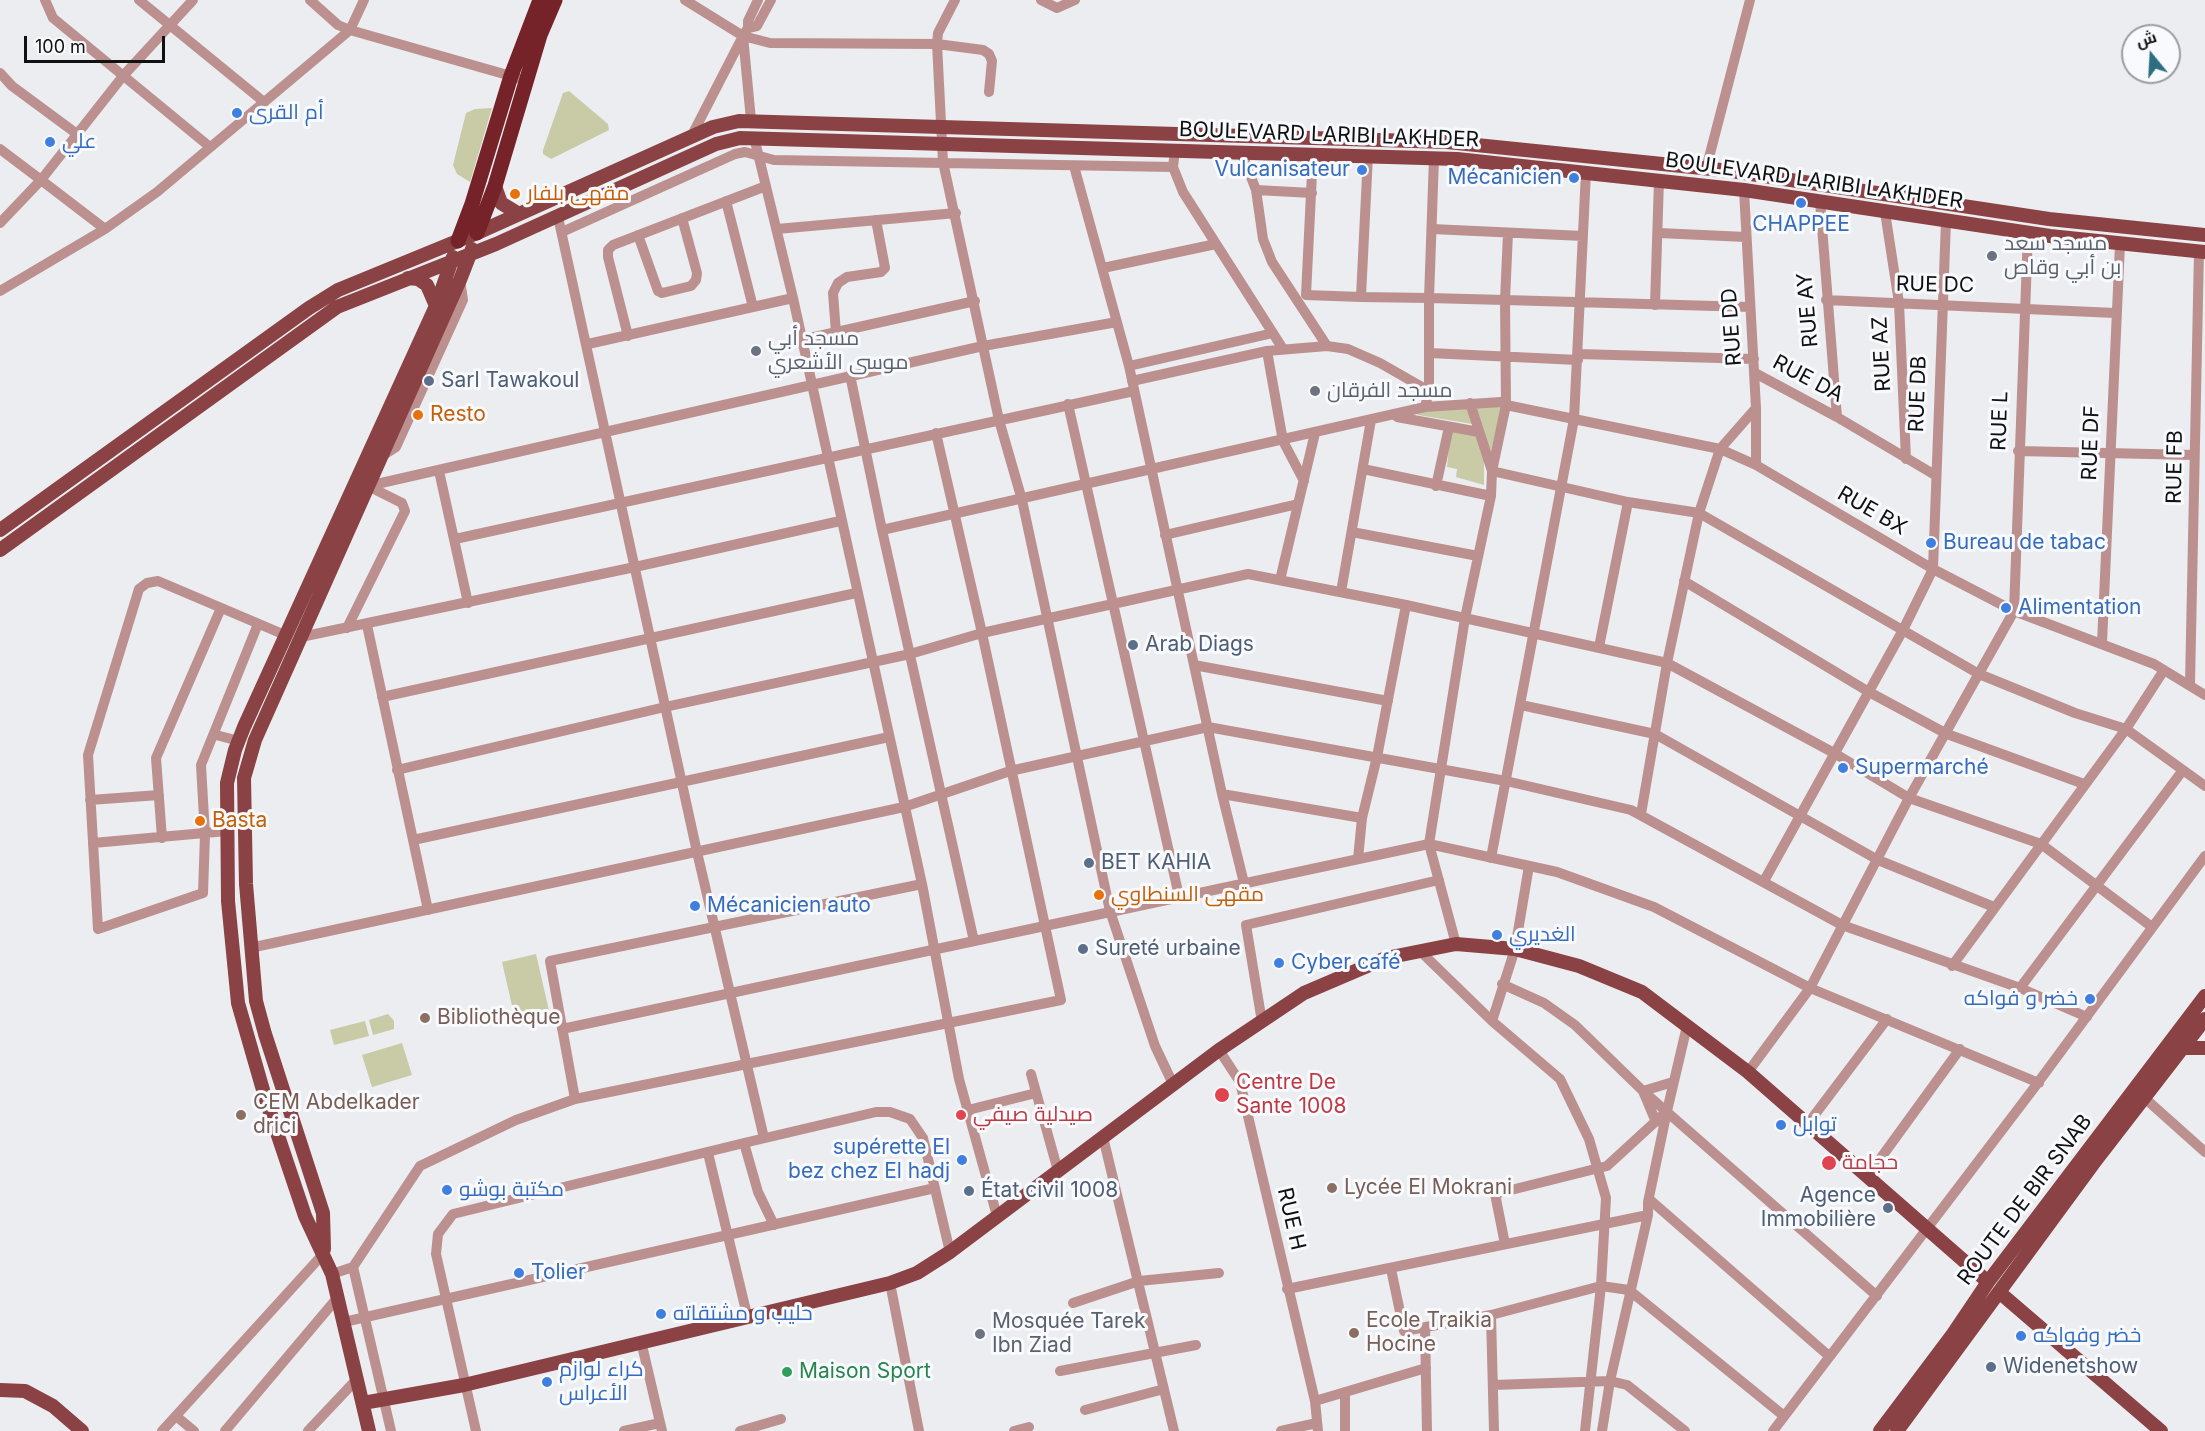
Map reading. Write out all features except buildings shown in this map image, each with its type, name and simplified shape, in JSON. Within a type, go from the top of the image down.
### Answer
[{"type":"highway","points":[[458,241],[510,76],[540,0]]},
{"type":"highway","points":[[477,233],[495,186],[540,35],[555,0]]},
{"type":"highway","points":[[501,107],[518,111]]},
{"type":"main road","name":"BOULEVARD LARIBI LAKHDER","points":[[0,530],[309,308],[365,278],[477,233],[726,123],[751,120],[940,128],[1410,139],[1706,169],[2037,217],[2205,235]]},
{"type":"main road","name":"BOULEVARD LARIBI LAKHDER","points":[[0,550],[319,318],[359,296],[470,254],[558,217],[717,144],[754,137],[1434,158],[1744,190],[2028,232],[2120,244],[2202,251]]},
{"type":"main road","points":[[1744,190],[1745,174]]},
{"type":"main road","points":[[495,186],[501,203],[519,214]]},
{"type":"main road","points":[[324,1253],[323,1213],[256,1001],[250,948],[243,830],[244,778],[248,759],[460,280],[477,233]]},
{"type":"main road","points":[[369,1431],[332,1274],[305,1216],[253,1057],[238,1003],[232,952],[227,783],[239,741],[355,480],[436,306],[458,241]]},
{"type":"main road","points":[[408,278],[418,279],[427,285],[436,306]]},
{"type":"main road","points":[[355,480],[368,486]]},
{"type":"main road","points":[[285,635],[300,639]]},
{"type":"main road","points":[[227,831],[243,830]]},
{"type":"main road","points":[[363,1403],[464,1385],[890,1283],[917,1273],[950,1252],[1219,1050],[1304,993],[1386,958],[1456,944],[1515,949],[1579,966],[1642,992],[1748,1072],[1987,1283]]},
{"type":"main road","points":[[232,952],[250,948]]},
{"type":"main road","name":"ROUTE DE BIR SNAB","points":[[1897,1431],[1999,1293],[2139,1093],[2170,1040],[2205,996]]},
{"type":"main road","name":"ROUTE DE BIR SNAB","points":[[1880,1431],[1987,1283],[2139,1093],[2182,1048],[2199,1036],[2205,1019]]},
{"type":"main road","points":[[2170,1040],[2199,1036]]},
{"type":"main road","points":[[2170,1040],[2182,1048],[2205,1048]]},
{"type":"main road","points":[[1987,1283],[1998,1280],[1999,1293],[2161,1431]]},
{"type":"main road","points":[[1987,1283],[1984,1297],[1999,1293]]},
{"type":"main road","points":[[0,1390],[25,1391],[53,1406],[75,1429]]},
{"type":"street","points":[[45,0],[53,18],[210,147]]},
{"type":"street","points":[[140,0],[264,102]]},
{"type":"street","points":[[0,223],[41,180],[123,76],[193,0]]},
{"type":"street","points":[[310,0],[338,25],[350,30],[526,81]]},
{"type":"street","points":[[0,291],[105,228],[156,192],[350,30],[364,0]]},
{"type":"street","points":[[685,0],[770,43],[937,44],[983,50],[989,54],[992,61],[989,92]]},
{"type":"street","points":[[751,120],[746,32],[748,21],[758,0]]},
{"type":"street","points":[[691,137],[746,32],[757,26],[771,0]]},
{"type":"street","points":[[955,0],[938,33],[937,44],[943,162],[956,213],[999,420],[1022,500],[1110,911],[1155,1046],[1173,1084]]},
{"type":"street","points":[[1041,0],[1057,8],[1076,0]]},
{"type":"street","points":[[1706,169],[1750,0]]},
{"type":"street","points":[[0,73],[12,86],[77,134]]},
{"type":"street","points":[[754,137],[793,298],[889,737],[950,1023],[959,1078],[997,1216]]},
{"type":"street","points":[[0,149],[105,228]]},
{"type":"street","points":[[1175,150],[1173,167],[1184,192],[1283,349]]},
{"type":"street","points":[[1240,151],[1256,190],[1263,239],[1272,262],[1327,346]]},
{"type":"street","points":[[1313,153],[1306,295],[1750,307]]},
{"type":"street","points":[[562,232],[735,154],[757,154],[774,160],[1173,167]]},
{"type":"street","points":[[1361,297],[1368,155]]},
{"type":"street","points":[[1425,407],[1429,391],[1429,298],[1434,158]]},
{"type":"street","points":[[1074,166],[1129,366],[1222,794],[1244,883]]},
{"type":"street","points":[[1491,858],[1574,419],[1579,357],[1586,172]]},
{"type":"street","points":[[1655,305],[1659,180]]},
{"type":"street","points":[[628,336],[608,257],[608,250],[613,244],[766,186]]},
{"type":"street","points":[[1256,190],[1312,193]]},
{"type":"street","name":"RUE DD","points":[[1744,190],[1755,373],[1756,465]]},
{"type":"street","points":[[726,201],[753,308]]},
{"type":"street","name":"RUE AY","points":[[1820,201],[1837,417]]},
{"type":"street","name":"RUE AZ","points":[[1885,212],[1899,303],[1906,459]]},
{"type":"street","points":[[777,229],[956,213]]},
{"type":"street","points":[[558,217],[588,344],[697,852],[764,1138]]},
{"type":"street","points":[[638,235],[658,291],[662,293],[691,286],[696,280],[697,273],[682,218]]},
{"type":"street","points":[[836,333],[833,293],[838,282],[847,278],[881,272],[885,268],[876,220]]},
{"type":"street","name":"RUE DB","points":[[1933,569],[1946,221]]},
{"type":"street","points":[[1432,229],[1583,236]]},
{"type":"street","points":[[1456,944],[1430,844],[1439,769],[1465,618],[1491,496],[1492,471],[1506,405],[1505,300],[1508,232]]},
{"type":"street","name":"RUE L","points":[[2014,611],[2018,451],[2028,232]]},
{"type":"street","points":[[1659,233],[1746,237]]},
{"type":"street","points":[[1103,268],[1216,244]]},
{"type":"street","name":"RUE DF","points":[[2102,643],[2115,313],[2120,244]]},
{"type":"street","name":"RUE FB","points":[[2190,684],[2199,512],[2194,455],[2202,251]]},
{"type":"street","points":[[588,344],[793,298]]},
{"type":"street","name":"RUE DC","points":[[1826,300],[1942,303],[2115,313]]},
{"type":"street","points":[[801,340],[975,301]]},
{"type":"street","points":[[368,486],[849,375],[983,346],[1117,322]]},
{"type":"street","points":[[1129,366],[1273,333]]},
{"type":"street","points":[[454,539],[999,420],[1267,351],[1327,346],[1348,349],[1370,358],[1429,391]]},
{"type":"street","points":[[1267,351],[1283,441],[1304,481]]},
{"type":"street","points":[[1429,353],[1754,359]]},
{"type":"street","name":"RUE DA","points":[[1755,373],[1837,417],[1935,475]]},
{"type":"street","points":[[849,375],[974,941]]},
{"type":"street","name":"RUE BX","points":[[882,530],[1152,471],[1425,407],[1501,402],[1506,405],[1720,449],[1756,465],[1933,569],[2014,611],[2102,643],[2164,670],[2205,695]]},
{"type":"street","points":[[1470,403],[1492,471]]},
{"type":"street","points":[[1068,404],[1179,896]]},
{"type":"street","points":[[1641,814],[1667,663],[1699,513],[1720,449],[1756,408]]},
{"type":"street","points":[[1391,415],[1479,432]]},
{"type":"street","points":[[1341,592],[1371,420]]},
{"type":"street","points":[[1436,486],[1449,427]]},
{"type":"street","points":[[332,1274],[353,1267],[420,1166],[516,1120],[575,1099],[1061,1000],[956,515],[936,433]]},
{"type":"street","points":[[1280,580],[1315,433]]},
{"type":"street","points":[[2018,451],[2194,455]]},
{"type":"street","points":[[1363,469],[1491,496]]},
{"type":"street","points":[[439,471],[468,603]]},
{"type":"street","points":[[1492,471],[1628,502],[1699,513],[1979,674],[2075,713],[2126,729],[2205,786]]},
{"type":"street","points":[[347,628],[405,511],[402,502],[368,486]]},
{"type":"street","points":[[1599,646],[1628,502]]},
{"type":"street","points":[[1165,535],[1298,504]]},
{"type":"street","points":[[300,639],[840,521]]},
{"type":"street","points":[[1352,532],[1478,556]]},
{"type":"street","points":[[1764,881],[1903,630],[1933,569]]},
{"type":"street","points":[[397,770],[665,707],[872,663],[982,633],[1248,574],[1406,605],[1532,634],[1599,646],[1667,663],[1834,753],[1909,798],[2041,844],[2152,927]]},
{"type":"street","points":[[258,624],[216,735],[201,765],[205,835],[203,893],[98,929],[88,755],[91,739],[139,589],[147,583],[158,581],[285,635]]},
{"type":"street","points":[[1684,581],[1869,692],[1947,734],[2084,784]]},
{"type":"street","points":[[382,697],[856,593]]},
{"type":"street","points":[[1358,859],[1362,818],[1377,757],[1406,605]]},
{"type":"street","points":[[162,838],[156,758],[221,609]]},
{"type":"street","points":[[1748,1072],[1810,988],[1909,798],[2014,611]]},
{"type":"street","points":[[367,625],[428,910]]},
{"type":"street","points":[[1194,665],[1388,701]]},
{"type":"street","points":[[1952,966],[2126,729],[2164,670]]},
{"type":"street","points":[[1521,705],[1655,734],[1878,860],[1994,907]]},
{"type":"street","points":[[250,948],[904,807],[942,796],[1010,771],[1208,727],[1506,781],[1641,814],[1842,925],[1952,966],[2020,988],[2087,1017]]},
{"type":"street","points":[[216,735],[239,741]]},
{"type":"street","points":[[413,840],[889,737]]},
{"type":"street","points":[[2020,988],[2183,770]]},
{"type":"street","points":[[1222,794],[1362,818]]},
{"type":"street","points":[[90,800],[159,795]]},
{"type":"street","points":[[93,843],[205,835],[227,831]]},
{"type":"street","points":[[562,1029],[935,950],[1045,924],[1430,844],[1557,872],[1654,907],[1810,988],[2039,1083]]},
{"type":"street","points":[[1773,1431],[2039,1083],[2205,856]]},
{"type":"street","points":[[1492,1021],[1515,949],[1529,866]]},
{"type":"street","points":[[1262,1022],[1246,925],[1439,880]]},
{"type":"street","points":[[575,1099],[549,961],[921,884]]},
{"type":"street","points":[[1420,951],[1492,1021],[1560,1079],[1589,1138],[1605,1198],[1601,1286],[1585,1431]]},
{"type":"street","points":[[1503,984],[1544,1003],[1575,1025],[1643,1091],[1877,1296]]},
{"type":"street","points":[[1807,1125],[1887,1019]]},
{"type":"street","points":[[1602,1431],[1629,1290],[1648,1215],[1649,1199],[1667,1111],[1687,1026]]},
{"type":"street","points":[[1867,1177],[1960,1049]]},
{"type":"street","name":"RUE H","points":[[1219,1050],[1240,1082],[1315,1401],[1317,1427]]},
{"type":"street","points":[[1031,1074],[1058,1171]]},
{"type":"street","points":[[1643,1091],[1673,1082]]},
{"type":"street","points":[[1643,1091],[1656,1122]]},
{"type":"street","points":[[968,1110],[1036,1093]]},
{"type":"street","points":[[2139,1093],[2205,1152]]},
{"type":"street","points":[[1504,1244],[1495,1194],[1598,1170],[1615,1160],[1667,1111]]},
{"type":"street","points":[[476,1431],[464,1385],[436,1247],[442,1226],[453,1214],[876,1112],[897,1112],[910,1119],[920,1131],[950,1252]]},
{"type":"street","points":[[1103,1137],[1157,1352],[1174,1431]]},
{"type":"street","points":[[744,1143],[758,1192],[774,1225]]},
{"type":"street","points":[[708,1153],[747,1316]]},
{"type":"street","points":[[344,1322],[935,1188]]},
{"type":"street","points":[[1649,1199],[1829,1356]]},
{"type":"street","points":[[1287,1289],[1648,1215]]},
{"type":"street","points":[[162,1431],[324,1253]]},
{"type":"street","points":[[353,1267],[391,1431]]},
{"type":"street","points":[[1391,1269],[1404,1331],[1491,1315],[1601,1286],[1629,1290],[1784,1416]]},
{"type":"street","points":[[1073,1303],[1139,1281],[1219,1273]]},
{"type":"street","points":[[890,1283],[919,1431]]},
{"type":"street","points":[[225,1431],[338,1297]]},
{"type":"street","points":[[1491,1315],[1494,1431]]},
{"type":"street","points":[[1425,1328],[1427,1431]]},
{"type":"street","points":[[624,1431],[661,1427],[641,1341]]},
{"type":"street","points":[[1060,1371],[1196,1345]]},
{"type":"street","points":[[1315,1401],[1425,1368]]},
{"type":"street","points":[[308,1431],[357,1379]]},
{"type":"street","points":[[1493,1385],[1610,1381],[1627,1385],[1685,1431]]},
{"type":"street","points":[[1084,1410],[1164,1389]]},
{"type":"street","points":[[1344,1392],[1345,1431]]},
{"type":"street","points":[[176,1416],[194,1431]]},
{"type":"street","points":[[740,1431],[781,1419]]},
{"type":"street","points":[[1014,1431],[1029,1427]]},
{"type":"street","points":[[1281,1431],[1317,1427]]},
{"type":"green space","points":[[569,91],[608,124],[609,130],[551,159],[543,154],[543,150],[563,93]]},
{"type":"green space","points":[[492,108],[470,182],[457,174],[453,165],[466,113],[475,109]]},
{"type":"green space","points":[[1468,404],[1472,424],[1418,415],[1418,413]]},
{"type":"green space","points":[[1502,406],[1490,455],[1476,407]]},
{"type":"green space","points":[[1454,431],[1476,433],[1484,460],[1484,485],[1456,477],[1457,469],[1447,467],[1450,435]]},
{"type":"green space","points":[[536,954],[550,1015],[516,1023],[502,962]]},
{"type":"green space","points":[[388,1014],[394,1021],[394,1029],[373,1035],[369,1020]]},
{"type":"green space","points":[[365,1021],[369,1036],[334,1045],[330,1030]]},
{"type":"green space","points":[[402,1043],[412,1075],[372,1087],[362,1055]]},
{"type":"place","name":"أم القرى","points":[[237,113]]},
{"type":"place","name":"علي","points":[[50,142]]},
{"type":"place","name":"Vulcanisateur","points":[[1362,170]]},
{"type":"place","name":"Mécanicien","points":[[1574,178]]},
{"type":"place","name":"مقهى بلفار","points":[[515,194]]},
{"type":"place","name":"CHAPPEE","points":[[1801,203]]},
{"type":"place","name":"مسجد سعد بن أبي وقاص","points":[[1992,256]]},
{"type":"place","name":"مسجد أبي موسى الأشعري","points":[[756,351]]},
{"type":"place","name":"Sarl Tawakoul","points":[[429,381]]},
{"type":"place","name":"مسجد الفرقان","points":[[1315,391]]},
{"type":"place","name":"Resto","points":[[418,415]]},
{"type":"place","name":"Bureau de tabac","points":[[1931,543]]},
{"type":"place","name":"Alimentation","points":[[2006,608]]},
{"type":"place","name":"Arab Diags","points":[[1133,645]]},
{"type":"place","name":"Supermarché","points":[[1843,768]]},
{"type":"place","name":"Basta","points":[[200,821]]},
{"type":"place","name":"BET KAHIA","points":[[1089,863]]},
{"type":"place","name":"مقهى السنطاوي","points":[[1099,895]]},
{"type":"place","name":"Mécanicien auto","points":[[695,906]]},
{"type":"place","name":"الغديري","points":[[1497,935]]},
{"type":"place","name":"Sureté urbaine","points":[[1083,949]]},
{"type":"place","name":"Cyber café","points":[[1279,963]]},
{"type":"place","name":"خضر و فواكه","points":[[2090,999]]},
{"type":"place","name":"Bibliothèque","points":[[425,1018]]},
{"type":"place","name":"Centre De Sante 1008","points":[[1222,1095]]},
{"type":"place","name":"CEM Abdelkader drici","points":[[241,1115]]},
{"type":"place","name":"صيدلية صيفي","points":[[961,1115]]},
{"type":"place","name":"توابل","points":[[1781,1125]]},
{"type":"place","name":"supérette El bez chez El hadj","points":[[962,1160]]},
{"type":"place","name":"حجامة","points":[[1829,1163]]},
{"type":"place","name":"Lycée El Mokrani","points":[[1332,1188]]},
{"type":"place","name":"مكتبة بوشو","points":[[447,1190]]},
{"type":"place","name":"État civil 1008","points":[[969,1191]]},
{"type":"place","name":"Agence Immobilière","points":[[1888,1208]]},
{"type":"place","name":"Tolier","points":[[519,1273]]},
{"type":"place","name":"حليب و مشتقاته","points":[[661,1314]]},
{"type":"place","name":"Ecole Traikia Hocine","points":[[1354,1333]]},
{"type":"place","name":"Mosquée Tarek Ibn Ziad","points":[[980,1334]]},
{"type":"place","name":"خضر وفواكه","points":[[2021,1336]]},
{"type":"place","name":"Widenetshow","points":[[1991,1367]]},
{"type":"place","name":"Maison Sport","points":[[787,1372]]},
{"type":"place","name":"كراء لوازم الأعراس","points":[[547,1382]]}]
